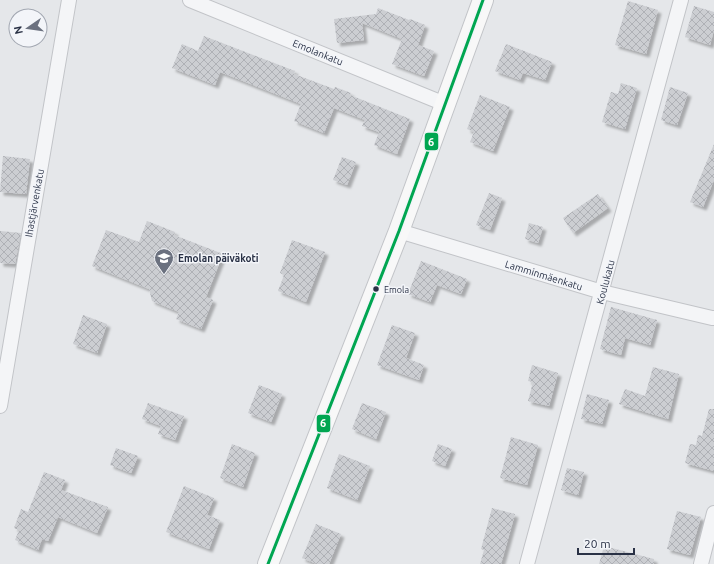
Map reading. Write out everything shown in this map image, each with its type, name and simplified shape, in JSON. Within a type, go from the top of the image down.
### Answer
[{"type":"street","name":"Ihastjärvenkatu","points":[[0,406],[69,0]]},
{"type":"street","name":"Emolankatu","points":[[190,0],[445,104]]},
{"type":"street","points":[[268,564],[399,231],[483,0]]},
{"type":"street","name":"Koulukatu","points":[[528,564],[681,0]]},
{"type":"street","name":"Lamminmäenkatu","points":[[399,231],[602,292],[714,318]]},
{"type":"street","points":[[701,564],[714,513]]},
{"type":"building","points":[[628,1],[658,10],[646,54],[615,45]]},
{"type":"building","points":[[694,6],[714,12],[714,30],[710,45],[685,37]]},
{"type":"building","points":[[378,8],[425,25],[418,45],[434,51],[424,76],[392,64],[402,39],[362,23],[364,40],[337,43],[334,19],[376,14]]},
{"type":"building","points":[[204,36],[295,71],[294,74],[334,89],[335,87],[351,93],[350,95],[410,119],[397,154],[374,145],[379,132],[362,126],[365,120],[334,108],[324,133],[294,121],[301,104],[220,72],[215,85],[172,68],[182,44],[198,51]]},
{"type":"building","points":[[506,44],[552,62],[545,80],[523,73],[520,80],[495,71]]},
{"type":"building","points":[[621,83],[637,88],[625,129],[602,122],[611,92],[618,94]]},
{"type":"building","points":[[670,87],[688,93],[677,125],[661,120]]},
{"type":"building","points":[[480,95],[510,107],[493,151],[470,142],[474,132],[467,129]]},
{"type":"building","points":[[714,144],[714,180],[703,207],[690,202]]},
{"type":"building","points":[[3,156],[30,159],[26,194],[0,192]]},
{"type":"building","points":[[342,157],[356,162],[347,185],[333,180]]},
{"type":"building","points":[[489,193],[502,198],[490,230],[476,225]]},
{"type":"building","points":[[598,194],[608,208],[573,233],[563,218]]},
{"type":"building","name":"Emolan päiväkoti","points":[[147,221],[175,232],[174,235],[223,254],[206,297],[213,300],[201,329],[176,319],[179,312],[152,301],[149,289],[92,266],[106,230],[139,242]]},
{"type":"building","points":[[529,223],[543,227],[538,243],[525,239]]},
{"type":"building","points":[[0,231],[21,233],[15,264],[0,263]]},
{"type":"building","points":[[292,240],[325,252],[306,302],[278,291],[284,275],[280,273]]},
{"type":"building","points":[[421,261],[467,279],[461,294],[437,285],[430,302],[408,294]]},
{"type":"building","points":[[611,307],[657,320],[650,345],[625,338],[621,355],[600,349]]},
{"type":"building","points":[[83,315],[107,324],[97,353],[73,344]]},
{"type":"building","points":[[392,325],[415,333],[406,358],[424,365],[419,380],[377,365]]},
{"type":"building","points":[[532,365],[558,373],[549,406],[528,401],[533,382],[528,381]]},
{"type":"building","points":[[653,367],[679,374],[668,419],[619,404],[625,389],[645,396]]},
{"type":"building","points":[[259,385],[282,394],[271,422],[248,413]]},
{"type":"building","points":[[587,394],[609,400],[602,424],[581,419]]},
{"type":"building","points":[[148,403],[184,416],[175,440],[158,434],[161,426],[142,419]]},
{"type":"building","points":[[362,403],[386,412],[376,439],[352,429]]},
{"type":"building","points":[[709,409],[714,409],[714,471],[685,463],[690,444],[696,445],[698,435],[702,436]]},
{"type":"building","points":[[511,437],[538,445],[527,485],[500,478]]},
{"type":"building","points":[[232,444],[255,453],[243,487],[220,478]]},
{"type":"building","points":[[438,444],[452,449],[445,466],[432,461]]},
{"type":"building","points":[[116,448],[138,456],[131,473],[110,465]]},
{"type":"building","points":[[339,454],[370,466],[357,500],[327,488]]},
{"type":"building","points":[[567,468],[584,472],[578,495],[561,490]]},
{"type":"building","points":[[44,472],[65,480],[61,490],[108,507],[97,533],[58,517],[48,541],[42,539],[38,550],[15,540],[19,530],[14,528],[21,509],[28,512]]},
{"type":"building","points":[[184,486],[214,498],[207,515],[220,520],[209,549],[166,532]]},
{"type":"building","points":[[492,508],[515,514],[501,564],[480,564],[484,550],[481,549]]},
{"type":"building","points":[[677,511],[701,517],[690,555],[667,549]]},
{"type":"building","points":[[316,524],[341,534],[329,564],[317,564],[302,558]]},
{"type":"building","points":[[604,546],[654,559],[654,564],[599,564]]},
{"type":"transit line","name":"6","points":[[268,564],[399,231],[483,0]]},
{"type":"place","name":"Emolan päiväkoti","points":[[164,275]]},
{"type":"place","name":"Emola","points":[[376,289]]}]
